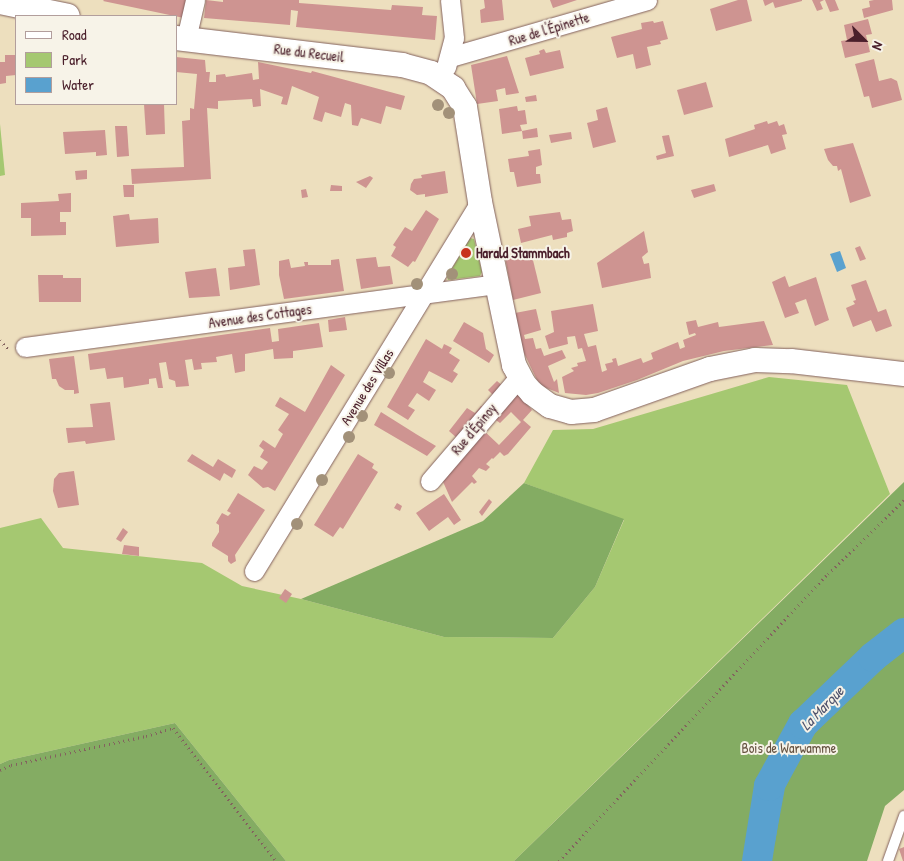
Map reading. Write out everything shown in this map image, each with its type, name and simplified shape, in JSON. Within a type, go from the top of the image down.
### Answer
[{"type":"street","points":[[181,39],[196,0]]},
{"type":"street","points":[[450,0],[454,38],[445,67],[465,107],[480,202],[508,345],[519,377],[541,400],[571,412],[608,407],[701,371],[755,360],[791,361],[904,374]]},
{"type":"street","name":"Rue de l'Épinette","points":[[445,67],[647,0]]},
{"type":"street","points":[[0,2],[36,4],[65,15]]},
{"type":"street","name":"Rue du Recueil","points":[[181,39],[402,65],[425,70],[445,67]]},
{"type":"street","name":"Avenue des Villas","points":[[254,571],[480,202]]},
{"type":"street","name":"Avenue des Cottages","points":[[25,347],[496,284]]},
{"type":"street","name":"Rue d'Épinoy","points":[[430,481],[519,377]]},
{"type":"lane","points":[[888,861],[904,816]]},
{"type":"path","points":[[559,861],[828,574],[904,500]]},
{"type":"path","points":[[0,770],[11,764],[146,736],[173,728],[276,861]]},
{"type":"green space","points":[[0,124],[5,175],[0,176]]},
{"type":"green space","points":[[470,238],[474,239],[482,272],[480,276],[448,280],[447,277]]},
{"type":"green space","points":[[769,377],[847,385],[890,494],[514,861],[286,861],[175,723],[9,760],[0,764],[0,528],[41,518],[63,548],[202,563],[242,586],[301,599],[444,637],[553,638],[595,587],[624,520],[524,483],[553,430],[593,429]]},
{"type":"green space","name":"Bois de Warwamme","points":[[904,482],[904,790],[885,806],[867,861],[514,861]]},
{"type":"green space","points":[[524,483],[624,519],[595,587],[553,638],[444,637],[301,599],[483,521]]},
{"type":"green space","points":[[175,723],[286,861],[0,861],[0,764],[9,760]]},
{"type":"water","points":[[840,251],[846,268],[837,272],[830,254]]},
{"type":"water","points":[[904,635],[904,649],[878,669],[810,738],[785,788],[775,842],[767,861],[756,861],[775,782],[799,738],[819,714],[874,658]]},
{"type":"building","points":[[104,0],[188,0],[184,18],[178,17],[178,15],[170,15]]},
{"type":"building","points":[[206,0],[223,2],[223,0],[299,0],[299,3],[391,10],[392,5],[423,7],[422,15],[437,16],[435,40],[296,27],[298,11],[291,10],[290,25],[204,18]]},
{"type":"building","points":[[484,0],[502,0],[504,20],[481,23],[480,10],[485,8]]},
{"type":"building","points":[[550,0],[577,0],[553,8]]},
{"type":"building","points":[[738,0],[747,0],[752,21],[716,31],[710,9]]},
{"type":"building","points":[[763,0],[802,1],[775,8],[773,2],[765,6]]},
{"type":"building","points":[[812,0],[824,0],[820,2],[823,9],[817,11]]},
{"type":"building","points":[[825,0],[835,0],[839,10],[830,12]]},
{"type":"building","points":[[892,0],[893,10],[864,18],[862,9],[870,7],[869,1]]},
{"type":"building","points":[[868,19],[872,34],[866,35],[870,52],[845,58],[841,41],[847,40],[844,25]]},
{"type":"building","points":[[653,21],[654,23],[663,21],[668,39],[660,41],[661,44],[647,47],[651,65],[636,69],[633,54],[617,58],[611,37],[642,29],[641,23]]},
{"type":"building","points":[[544,49],[546,53],[560,50],[564,68],[530,76],[525,58],[540,54],[539,51]]},
{"type":"building","points":[[5,55],[15,55],[15,75],[6,76],[6,83],[0,84],[0,62],[5,62]]},
{"type":"building","points":[[507,56],[519,93],[506,95],[505,88],[496,90],[498,101],[477,104],[471,65]]},
{"type":"building","points":[[178,57],[205,60],[206,72],[210,72],[209,82],[216,82],[216,75],[225,74],[226,77],[252,73],[253,80],[259,79],[258,62],[311,73],[312,71],[405,96],[401,110],[386,106],[381,124],[361,118],[358,126],[352,125],[351,105],[345,103],[341,117],[325,112],[322,122],[313,119],[319,97],[292,86],[287,105],[281,104],[283,97],[260,89],[261,106],[253,107],[252,99],[218,101],[218,109],[207,108],[211,179],[132,184],[131,169],[184,167],[182,121],[190,120],[190,108],[194,109],[197,74],[178,72]]},
{"type":"building","points":[[874,59],[879,81],[891,78],[897,81],[902,100],[872,108],[869,96],[864,97],[855,64]]},
{"type":"building","points":[[706,82],[713,107],[684,115],[677,90]]},
{"type":"building","points":[[536,95],[537,101],[526,102],[525,97]]},
{"type":"building","points":[[144,105],[164,105],[165,134],[146,135]]},
{"type":"building","points":[[517,106],[518,111],[525,110],[527,124],[520,125],[522,131],[502,134],[499,109]]},
{"type":"building","points":[[607,107],[616,142],[593,148],[587,123],[598,120],[596,110]]},
{"type":"building","points":[[767,121],[768,124],[777,121],[779,126],[784,124],[787,134],[782,135],[786,149],[771,154],[768,145],[729,157],[725,139],[755,129],[754,125]]},
{"type":"building","points":[[115,126],[127,126],[129,156],[117,157]]},
{"type":"building","points":[[537,128],[538,137],[523,139],[522,131]]},
{"type":"building","points":[[105,130],[107,155],[96,156],[96,152],[65,154],[63,132]]},
{"type":"building","points":[[571,132],[572,139],[551,143],[549,135]]},
{"type":"building","points":[[669,135],[674,156],[657,160],[656,156],[666,153],[662,136]]},
{"type":"building","points":[[853,143],[871,196],[850,203],[841,169],[838,171],[837,166],[833,166],[828,160],[824,149]]},
{"type":"building","points":[[540,149],[542,165],[536,167],[536,174],[540,174],[541,183],[517,187],[514,172],[510,172],[508,159],[529,156],[528,151]]},
{"type":"building","points":[[87,170],[87,179],[76,180],[75,171]]},
{"type":"building","points":[[445,171],[448,193],[425,197],[425,194],[417,195],[410,190],[414,179],[422,178],[421,175]]},
{"type":"building","points":[[370,176],[373,178],[366,188],[356,182]]},
{"type":"building","points":[[714,184],[716,191],[694,198],[691,190]]},
{"type":"building","points":[[123,185],[134,185],[134,197],[124,197]]},
{"type":"building","points":[[331,185],[342,186],[342,191],[330,191]]},
{"type":"building","points":[[306,189],[308,197],[302,198],[301,190]]},
{"type":"building","points":[[71,193],[71,212],[60,212],[60,222],[66,222],[66,235],[31,236],[31,218],[21,218],[21,203],[59,201],[58,194]]},
{"type":"building","points":[[426,210],[439,219],[415,262],[413,261],[408,267],[391,256],[396,247],[393,245],[405,227],[412,231]]},
{"type":"building","points":[[560,212],[562,220],[571,219],[573,231],[567,233],[567,237],[553,240],[552,235],[521,243],[518,229],[531,226],[529,216]]},
{"type":"building","points":[[129,214],[130,220],[158,218],[159,243],[116,247],[113,216]]},
{"type":"building","points":[[644,231],[648,252],[642,257],[644,264],[649,263],[651,278],[602,288],[597,263]]},
{"type":"building","points":[[860,246],[866,259],[860,261],[855,248]]},
{"type":"building","points":[[255,249],[260,285],[230,290],[228,268],[245,266],[243,250]]},
{"type":"building","points":[[531,252],[541,293],[513,300],[505,257]]},
{"type":"building","points":[[376,257],[378,267],[390,266],[393,284],[361,289],[356,259]]},
{"type":"building","points":[[289,259],[291,268],[305,266],[304,262],[308,262],[308,265],[331,265],[331,260],[339,259],[344,291],[284,299],[279,275],[279,261]]},
{"type":"building","points":[[216,268],[220,296],[189,298],[185,272]]},
{"type":"building","points":[[38,275],[63,275],[63,278],[81,278],[81,302],[39,302]]},
{"type":"building","points":[[785,276],[789,287],[816,277],[829,320],[815,326],[806,299],[795,303],[799,313],[785,318],[772,282]]},
{"type":"building","points":[[866,280],[878,312],[886,309],[892,326],[876,332],[871,320],[853,327],[846,308],[855,304],[853,301],[856,300],[851,285]]},
{"type":"building","points":[[593,304],[598,331],[584,334],[588,347],[596,345],[602,372],[607,370],[605,364],[613,362],[612,359],[616,358],[618,366],[641,358],[643,363],[653,359],[651,353],[678,342],[680,349],[685,347],[683,340],[696,335],[695,333],[689,335],[686,322],[696,320],[698,327],[718,322],[719,327],[764,321],[773,345],[724,351],[683,361],[637,380],[598,393],[586,395],[565,393],[562,377],[574,371],[571,368],[578,366],[577,363],[586,361],[582,348],[578,349],[575,336],[567,337],[568,344],[549,349],[545,336],[554,332],[551,311]]},
{"type":"building","points":[[536,309],[541,330],[524,335],[525,339],[533,338],[536,349],[541,348],[544,356],[562,350],[566,358],[548,366],[554,382],[557,379],[559,393],[544,387],[537,380],[523,351],[515,313]]},
{"type":"building","points":[[345,317],[347,330],[329,332],[328,320]]},
{"type":"building","points":[[464,322],[483,333],[486,349],[494,355],[489,363],[453,341]]},
{"type":"building","points":[[319,323],[323,347],[293,351],[293,358],[274,359],[273,349],[245,354],[245,371],[235,373],[232,354],[216,357],[217,362],[201,363],[202,369],[194,370],[192,359],[185,360],[189,386],[176,387],[175,381],[169,379],[166,362],[159,363],[163,388],[158,388],[156,378],[149,379],[149,384],[124,388],[123,377],[107,379],[105,368],[90,370],[88,354],[270,328],[272,342],[279,341],[278,329]]},
{"type":"building","points":[[426,339],[442,349],[444,344],[452,348],[449,353],[460,360],[453,371],[458,374],[452,383],[429,371],[423,382],[436,390],[429,401],[417,393],[408,406],[415,410],[408,420],[387,407]]},
{"type":"building","points":[[74,356],[79,393],[74,394],[74,390],[65,390],[59,386],[56,379],[52,379],[49,359]]},
{"type":"building","points":[[331,365],[345,375],[275,491],[268,487],[263,488],[248,475],[254,466],[262,470],[268,462],[260,457],[264,450],[259,446],[263,440],[275,448],[283,434],[278,430],[289,414],[275,406],[280,397],[305,412]]},
{"type":"building","points":[[497,381],[504,387],[495,397],[488,390]]},
{"type":"building","points":[[517,393],[532,410],[523,420],[531,427],[508,454],[504,456],[500,452],[492,458],[486,464],[490,467],[486,471],[479,468],[472,476],[477,482],[474,484],[472,482],[452,502],[440,475],[481,428],[499,445],[521,422],[511,412],[500,423],[493,418]]},
{"type":"building","points":[[110,402],[115,440],[86,444],[85,441],[68,443],[66,428],[93,427],[90,404]]},
{"type":"building","points":[[481,406],[485,408],[458,439],[449,431],[467,408],[475,413]]},
{"type":"building","points":[[381,412],[436,446],[427,456],[374,425]]},
{"type":"building","points":[[192,454],[213,467],[218,459],[236,470],[232,478],[224,473],[220,481],[187,461]]},
{"type":"building","points":[[358,454],[374,464],[372,468],[378,472],[343,529],[340,527],[333,537],[314,525]]},
{"type":"building","points":[[74,471],[79,505],[58,508],[53,491],[54,479],[59,473]]},
{"type":"building","points":[[238,493],[265,510],[235,555],[236,561],[231,564],[228,561],[228,556],[212,546],[212,543],[219,532],[219,525],[216,523],[222,513],[228,516],[231,513],[227,511]]},
{"type":"building","points":[[444,494],[461,520],[454,525],[448,517],[429,531],[416,513]]},
{"type":"building","points":[[489,499],[492,502],[482,516],[479,512]]},
{"type":"building","points":[[397,503],[402,506],[400,511],[394,508]]},
{"type":"building","points":[[123,528],[128,532],[121,542],[116,539]]},
{"type":"building","points":[[124,545],[139,547],[139,556],[122,554]]},
{"type":"building","points":[[285,589],[292,594],[286,603],[279,598]]},
{"type":"building","points":[[904,847],[904,861],[903,861],[899,849]]},
{"type":"waterway","name":"La Marque","points":[[757,861],[769,786],[803,724],[873,657],[904,633]]},
{"type":"place","name":"Harald Stammbach","points":[[466,253]]}]
